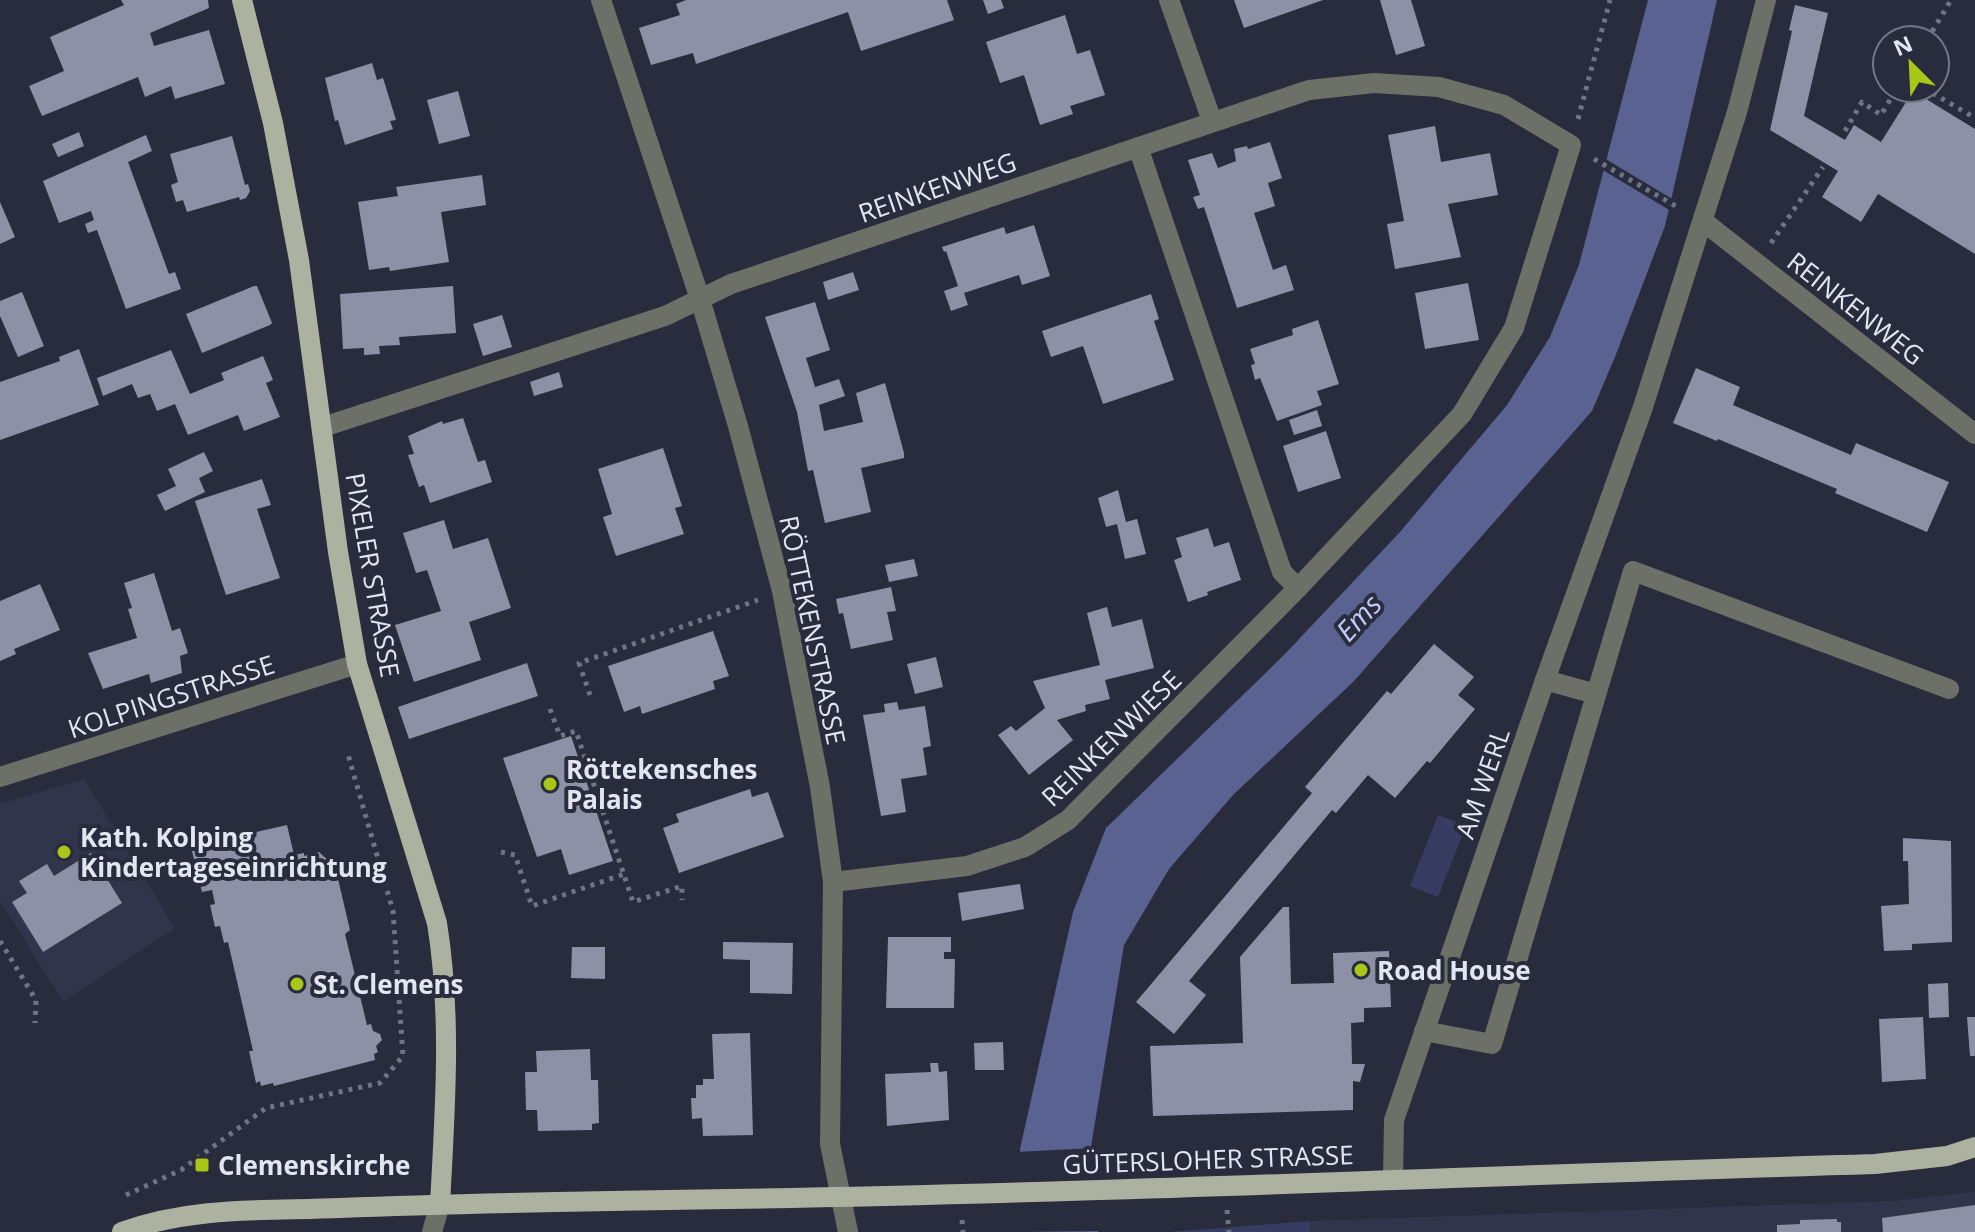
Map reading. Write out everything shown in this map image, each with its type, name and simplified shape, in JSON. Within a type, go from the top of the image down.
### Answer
[{"type":"main road","name":"PIXELER STRASSE","points":[[242,0],[273,123],[299,260],[338,552],[357,664],[437,923],[441,946],[448,1063],[440,1204]]},
{"type":"main road","name":"GÜTERSLOHER STRASSE","points":[[122,1232],[141,1225],[206,1212],[440,1204],[990,1194],[1875,1164],[1947,1156],[1975,1147]]},
{"type":"street","name":"RÖTTEKENSTRASSE","points":[[601,0],[700,299],[782,591],[820,787],[833,882],[830,1144],[848,1232]]},
{"type":"street","points":[[1169,0],[1212,121]]},
{"type":"street","name":"AM WERL","points":[[1393,1178],[1394,1120],[1545,680],[1642,410],[1704,222],[1766,0]]},
{"type":"street","name":"REINKENWEG","points":[[323,427],[665,316],[731,284],[1309,90],[1374,83],[1439,87],[1504,105],[1571,145]]},
{"type":"street","name":"REINKENWIESE","points":[[833,882],[967,866],[1025,847],[1068,820],[1298,588],[1462,414],[1514,328],[1571,145]]},
{"type":"street","points":[[1138,147],[1282,572],[1298,588]]},
{"type":"street","name":"REINKENWEG","points":[[1704,222],[1975,434]]},
{"type":"street","points":[[1424,1031],[1492,1044],[1633,571],[1949,689]]},
{"type":"street","name":"KOLPINGSTRASSE","points":[[0,777],[357,664]]},
{"type":"street","points":[[1545,680],[1596,694]]},
{"type":"street","points":[[432,1232],[440,1204]]},
{"type":"path","points":[[1571,145],[1610,0]]},
{"type":"path","points":[[1937,24],[1951,0]]},
{"type":"path","points":[[1845,131],[1862,102],[1881,115],[1888,104]]},
{"type":"path","points":[[1951,104],[1975,118]]},
{"type":"path","points":[[1593,158],[1684,211]]},
{"type":"path","points":[[1757,263],[1823,167]]},
{"type":"path","points":[[590,695],[579,663],[782,591]]},
{"type":"path","points":[[550,709],[560,736],[576,731],[633,902],[682,886],[682,900]]},
{"type":"path","points":[[126,1195],[181,1170],[266,1108],[380,1083],[403,1056],[393,911],[347,751]]},
{"type":"path","points":[[501,852],[515,855],[532,906],[624,874]]},
{"type":"path","points":[[0,941],[36,1000],[35,1023]]},
{"type":"shaded area","name":"Kath. Kolping Kindertageseinrichtung","points":[[84,779],[175,928],[63,1002],[0,901],[0,804]]},
{"type":"shaded area","points":[[1438,815],[1466,826],[1438,897],[1410,886]]},
{"type":"shaded area","points":[[1975,1192],[1975,1232],[1311,1232],[1310,1221],[1892,1201]]},
{"type":"shaded area","points":[[1310,1221],[1311,1232],[1170,1232]]},
{"type":"water","name":"Ems","points":[[1648,0],[1717,0],[1665,226],[1592,411],[1354,681],[1233,795],[1169,869],[1124,945],[1091,1147],[1098,1232],[1025,1232],[1020,1149],[1073,912],[1106,828],[1284,655],[1400,532],[1507,405],[1550,337],[1579,265]]},
{"type":"pier","points":[[1604,158],[1674,200],[1671,211],[1601,169]]},
{"type":"pier","points":[[1095,1148],[1102,1231],[1021,1232],[1016,1152]]},
{"type":"building","points":[[121,0],[208,0],[209,8],[150,33],[154,46],[209,30],[225,84],[175,99],[171,86],[145,97],[138,77],[42,116],[29,86],[64,71],[50,37],[124,5]]},
{"type":"building","points":[[686,0],[947,0],[954,20],[861,51],[848,12],[696,64],[693,53],[651,65],[639,28],[680,15],[676,4]]},
{"type":"building","points":[[983,0],[1001,0],[1004,8],[988,14]]},
{"type":"building","points":[[1234,0],[1323,0],[1244,28]]},
{"type":"building","points":[[1380,0],[1411,0],[1425,46],[1396,55]]},
{"type":"building","points":[[1795,5],[1828,13],[1804,116],[1845,140],[1854,125],[1881,142],[1905,104],[1934,104],[1975,129],[1975,254],[1878,194],[1861,222],[1822,197],[1838,171],[1770,130],[1792,31],[1789,30]]},
{"type":"building","points":[[1065,15],[1077,54],[1090,50],[1105,95],[1070,106],[1073,114],[1040,125],[1024,75],[1000,83],[986,42]]},
{"type":"building","points":[[372,63],[377,80],[383,78],[396,120],[390,121],[393,129],[345,145],[338,120],[335,121],[325,78]]},
{"type":"building","points":[[458,91],[470,136],[439,144],[427,100]]},
{"type":"building","points":[[1435,126],[1441,162],[1490,153],[1498,195],[1448,204],[1461,257],[1395,269],[1387,224],[1404,221],[1388,135]]},
{"type":"building","points":[[79,132],[84,146],[58,157],[52,144]]},
{"type":"building","points":[[146,135],[152,151],[128,162],[169,274],[175,272],[181,289],[126,309],[97,230],[88,233],[85,224],[94,220],[91,211],[59,223],[43,181]]},
{"type":"building","points":[[232,136],[245,185],[248,184],[250,191],[246,198],[240,200],[239,197],[187,212],[183,200],[176,202],[171,185],[178,182],[170,154]]},
{"type":"building","points":[[1270,142],[1282,178],[1268,183],[1275,206],[1254,213],[1273,270],[1286,265],[1294,290],[1237,308],[1204,207],[1198,209],[1193,197],[1200,195],[1188,160],[1212,153],[1218,168],[1236,161],[1234,149],[1247,146],[1248,149]]},
{"type":"building","points":[[482,175],[486,205],[441,212],[449,262],[390,271],[389,267],[369,270],[358,202],[398,196],[396,187]]},
{"type":"building","points":[[0,202],[15,237],[0,244]]},
{"type":"building","points":[[1034,225],[1050,276],[1022,285],[1019,275],[964,293],[968,305],[951,311],[944,291],[958,286],[942,247],[1004,227],[1006,234]]},
{"type":"building","points":[[853,272],[859,290],[828,300],[823,282]]},
{"type":"building","points":[[1468,283],[1479,340],[1425,349],[1415,293]]},
{"type":"building","points":[[257,286],[272,323],[202,353],[186,314]]},
{"type":"building","points":[[453,286],[456,333],[399,337],[400,345],[379,346],[380,354],[364,355],[364,348],[343,349],[340,294]]},
{"type":"building","points":[[22,292],[44,346],[18,357],[0,316],[0,301]]},
{"type":"building","points":[[1151,294],[1159,319],[1154,321],[1174,380],[1103,404],[1083,346],[1051,357],[1042,331]]},
{"type":"building","points":[[815,302],[830,350],[806,358],[815,387],[839,379],[845,396],[819,405],[824,431],[863,422],[856,393],[885,383],[904,453],[904,458],[861,468],[871,512],[825,523],[813,470],[808,471],[797,412],[765,317]]},
{"type":"building","points":[[502,315],[512,347],[483,356],[473,324]]},
{"type":"building","points":[[1318,320],[1339,384],[1317,391],[1322,405],[1277,421],[1260,378],[1255,380],[1251,365],[1255,364],[1250,349],[1293,335],[1292,329]]},
{"type":"building","points":[[79,349],[99,405],[0,440],[0,382],[60,361],[59,357]]},
{"type":"building","points":[[171,350],[190,394],[224,380],[221,373],[263,356],[273,380],[266,383],[280,417],[244,431],[238,415],[188,435],[175,404],[157,411],[150,394],[138,398],[132,384],[103,396],[97,378]]},
{"type":"building","points":[[1696,368],[1740,387],[1733,405],[1851,455],[1856,443],[1949,482],[1927,532],[1835,493],[1837,489],[1673,423]]},
{"type":"building","points":[[559,372],[563,387],[534,396],[530,382]]},
{"type":"building","points":[[1317,410],[1322,426],[1294,435],[1289,420]]},
{"type":"building","points":[[463,418],[478,462],[485,460],[492,482],[430,503],[424,485],[419,487],[408,455],[414,454],[408,436],[442,421],[443,424]]},
{"type":"building","points":[[1326,431],[1341,478],[1298,492],[1283,446]]},
{"type":"building","points":[[663,448],[682,506],[675,508],[684,534],[616,556],[603,517],[612,514],[598,469]]},
{"type":"building","points":[[204,452],[213,471],[199,478],[205,492],[165,511],[157,495],[176,486],[168,469]]},
{"type":"building","points":[[262,479],[271,505],[257,509],[280,578],[226,595],[195,501]]},
{"type":"building","points":[[1118,490],[1126,522],[1137,519],[1146,554],[1125,559],[1117,524],[1106,527],[1098,498]]},
{"type":"building","points":[[444,520],[453,549],[488,538],[511,608],[469,622],[481,660],[414,682],[395,625],[441,611],[427,570],[416,573],[403,533]]},
{"type":"building","points":[[1208,528],[1214,547],[1229,542],[1241,580],[1188,602],[1174,560],[1182,557],[1176,538]]},
{"type":"building","points":[[914,559],[918,576],[889,582],[885,565]]},
{"type":"building","points":[[154,573],[172,631],[180,628],[188,653],[180,656],[182,673],[151,683],[149,674],[103,689],[88,653],[137,638],[124,583]]},
{"type":"building","points":[[40,584],[60,630],[14,649],[16,654],[0,661],[0,601]]},
{"type":"building","points":[[891,587],[896,611],[887,612],[893,640],[851,649],[843,613],[839,614],[836,599]]},
{"type":"building","points":[[1107,607],[1112,627],[1142,619],[1154,668],[1105,680],[1110,699],[1085,705],[1086,711],[1057,720],[1073,740],[1029,775],[998,735],[1011,726],[1016,731],[1045,708],[1033,681],[1100,665],[1087,613]]},
{"type":"building","points":[[713,631],[729,676],[713,681],[715,689],[642,714],[640,706],[624,712],[608,666]]},
{"type":"building","points":[[1434,644],[1474,677],[1458,695],[1475,709],[1430,763],[1427,761],[1395,798],[1368,775],[1336,813],[1332,810],[1189,981],[1206,995],[1174,1034],[1136,1002],[1312,793],[1305,787],[1387,691],[1391,694]]},
{"type":"building","points":[[936,657],[943,687],[915,694],[907,664]]},
{"type":"building","points":[[527,663],[538,696],[409,739],[398,707]]},
{"type":"building","points":[[897,702],[899,710],[925,706],[931,746],[923,748],[927,775],[901,779],[906,812],[881,816],[863,715],[885,712],[884,704]]},
{"type":"building","name":"Röttekensches Palais","points":[[571,736],[613,861],[569,875],[561,849],[537,857],[503,758]]},
{"type":"building","points":[[750,789],[752,797],[768,792],[784,837],[679,873],[663,828],[679,822],[676,814]]},
{"type":"building","name":"St. Clemens","points":[[287,825],[294,855],[319,852],[334,862],[350,930],[345,934],[367,1025],[371,1024],[382,1040],[376,1046],[378,1052],[374,1054],[375,1060],[274,1086],[273,1083],[261,1086],[260,1081],[256,1083],[249,1051],[253,1051],[228,942],[224,943],[220,926],[215,927],[210,905],[215,904],[212,890],[202,892],[191,847]]},
{"type":"building","points":[[1903,838],[1951,841],[1952,942],[1912,944],[1912,950],[1884,951],[1881,906],[1909,904],[1908,861],[1903,861]]},
{"type":"building","points":[[91,853],[122,903],[43,952],[12,902],[27,893],[19,881],[47,864],[54,876]]},
{"type":"building","points":[[1020,884],[1024,909],[962,921],[958,893]]},
{"type":"building","points":[[1283,907],[1289,907],[1291,984],[1334,983],[1333,953],[1389,951],[1391,1007],[1364,1008],[1364,1022],[1351,1023],[1352,1064],[1365,1064],[1360,1082],[1353,1081],[1353,1110],[1153,1116],[1150,1046],[1243,1043],[1240,957]]},
{"type":"building","points":[[888,937],[951,937],[951,952],[944,952],[944,959],[955,959],[954,1008],[886,1008]]},
{"type":"building","points":[[723,942],[793,943],[792,994],[750,993],[750,960],[723,959]]},
{"type":"building","points":[[572,947],[605,947],[605,979],[571,978]]},
{"type":"building","points":[[1948,983],[1949,1017],[1929,1018],[1928,984]]},
{"type":"building","points":[[1923,1017],[1926,1079],[1882,1082],[1879,1019]]},
{"type":"building","points":[[1967,1017],[1975,1017],[1975,1056],[1970,1056]]},
{"type":"building","points":[[750,1033],[753,1135],[703,1136],[702,1118],[692,1119],[691,1098],[696,1098],[696,1085],[703,1085],[703,1079],[714,1079],[712,1034]]},
{"type":"building","points":[[1003,1042],[1004,1070],[975,1070],[974,1043]]},
{"type":"building","points":[[590,1049],[591,1080],[598,1080],[599,1123],[592,1124],[592,1130],[538,1131],[537,1110],[526,1110],[525,1072],[537,1072],[536,1051]]},
{"type":"building","points":[[930,1063],[938,1063],[939,1072],[947,1071],[949,1120],[887,1126],[885,1074],[931,1072]]},
{"type":"building","points":[[1975,1205],[1975,1232],[1883,1232],[1882,1218]]},
{"type":"building","points":[[1837,1219],[1841,1222],[1841,1232],[1777,1232],[1777,1225],[1800,1224],[1800,1220]]},
{"type":"place","name":"Röttekensches Palais","points":[[550,784]]},
{"type":"place","name":"Kath. Kolping Kindertageseinrichtung","points":[[64,852]]},
{"type":"place","name":"Road House","points":[[1361,970]]},
{"type":"place","name":"St. Clemens","points":[[297,984]]},
{"type":"place","name":"Clemenskirche","points":[[202,1165]]}]
